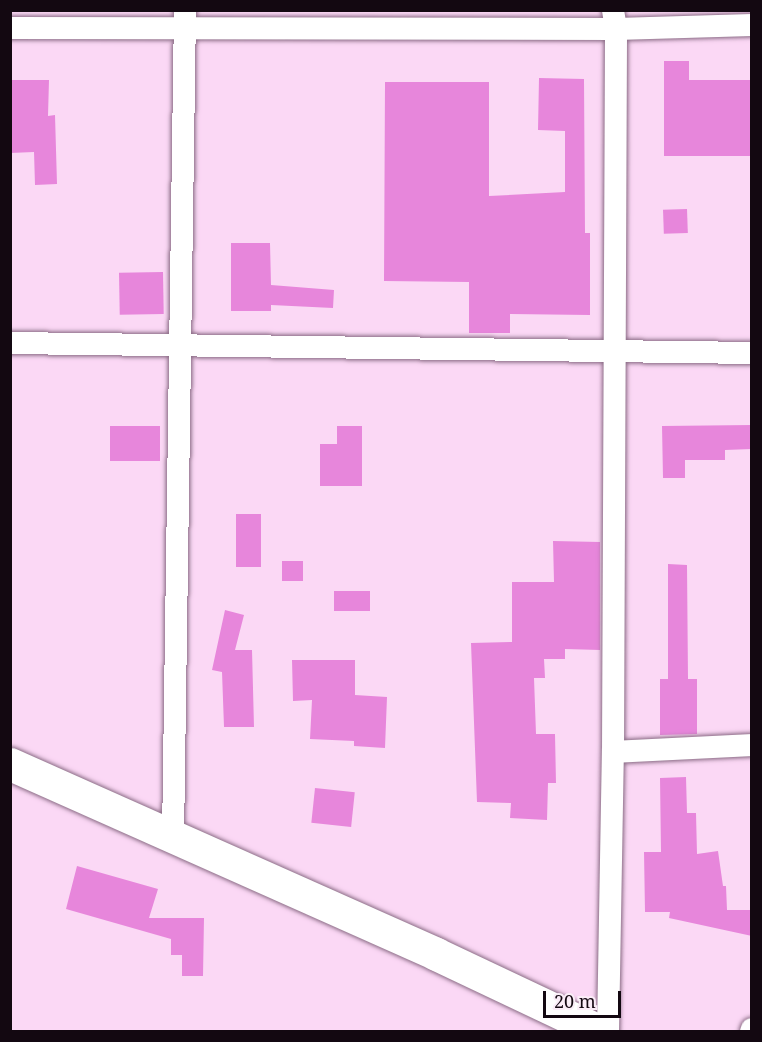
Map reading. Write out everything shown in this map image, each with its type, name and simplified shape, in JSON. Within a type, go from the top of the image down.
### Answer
[{"type":"main road","points":[[10,764],[173,839],[435,954],[601,1032]]},
{"type":"street","points":[[173,839],[178,346],[185,19]]},
{"type":"street","points":[[10,28],[185,19],[614,20],[752,25]]},
{"type":"street","points":[[608,1032],[613,752],[614,20]]},
{"type":"street","points":[[10,343],[612,353],[752,353]]},
{"type":"street","points":[[613,752],[752,745]]},
{"type":"building","points":[[664,61],[689,61],[689,80],[752,80],[752,156],[664,156]]},
{"type":"building","points":[[539,78],[584,79],[585,233],[590,233],[590,315],[510,314],[510,333],[469,333],[469,282],[384,281],[385,82],[489,82],[489,196],[565,192],[565,131],[538,130]]},
{"type":"building","points":[[10,80],[49,80],[48,116],[55,115],[57,184],[35,185],[34,152],[10,153]]},
{"type":"building","points":[[687,209],[688,233],[664,234],[663,210]]},
{"type":"building","points":[[231,243],[270,243],[271,285],[334,290],[333,308],[271,305],[271,311],[231,311]]},
{"type":"building","points":[[163,272],[164,314],[120,315],[119,273]]},
{"type":"building","points":[[752,425],[752,449],[725,450],[725,460],[685,460],[685,478],[663,478],[662,426]]},
{"type":"building","points":[[110,426],[160,426],[160,461],[110,461]]},
{"type":"building","points":[[337,426],[362,426],[362,486],[320,486],[320,444],[337,444]]},
{"type":"building","points":[[236,514],[261,514],[261,567],[236,567]]},
{"type":"building","points":[[553,541],[600,542],[600,650],[565,649],[565,659],[544,659],[545,678],[534,678],[536,734],[555,734],[556,783],[548,783],[547,820],[510,818],[511,803],[477,802],[471,643],[512,642],[512,582],[554,582]]},
{"type":"building","points":[[282,561],[303,561],[303,581],[282,581]]},
{"type":"building","points":[[668,564],[687,565],[688,679],[697,679],[697,734],[660,735],[660,679],[668,679]]},
{"type":"building","points":[[334,591],[370,591],[370,611],[334,611]]},
{"type":"building","points":[[225,610],[244,615],[235,650],[252,650],[254,727],[224,727],[222,672],[212,670]]},
{"type":"building","points":[[292,660],[355,660],[355,695],[387,697],[385,748],[354,746],[354,741],[310,739],[312,700],[293,701]]},
{"type":"building","points":[[686,777],[687,813],[696,813],[697,854],[718,851],[723,886],[726,886],[727,910],[752,910],[752,936],[669,918],[670,912],[645,912],[644,852],[661,852],[660,778]]},
{"type":"building","points":[[315,788],[355,792],[351,827],[311,823]]},
{"type":"building","points":[[77,866],[158,889],[149,918],[204,918],[203,976],[182,976],[182,955],[171,955],[171,939],[66,909]]}]
